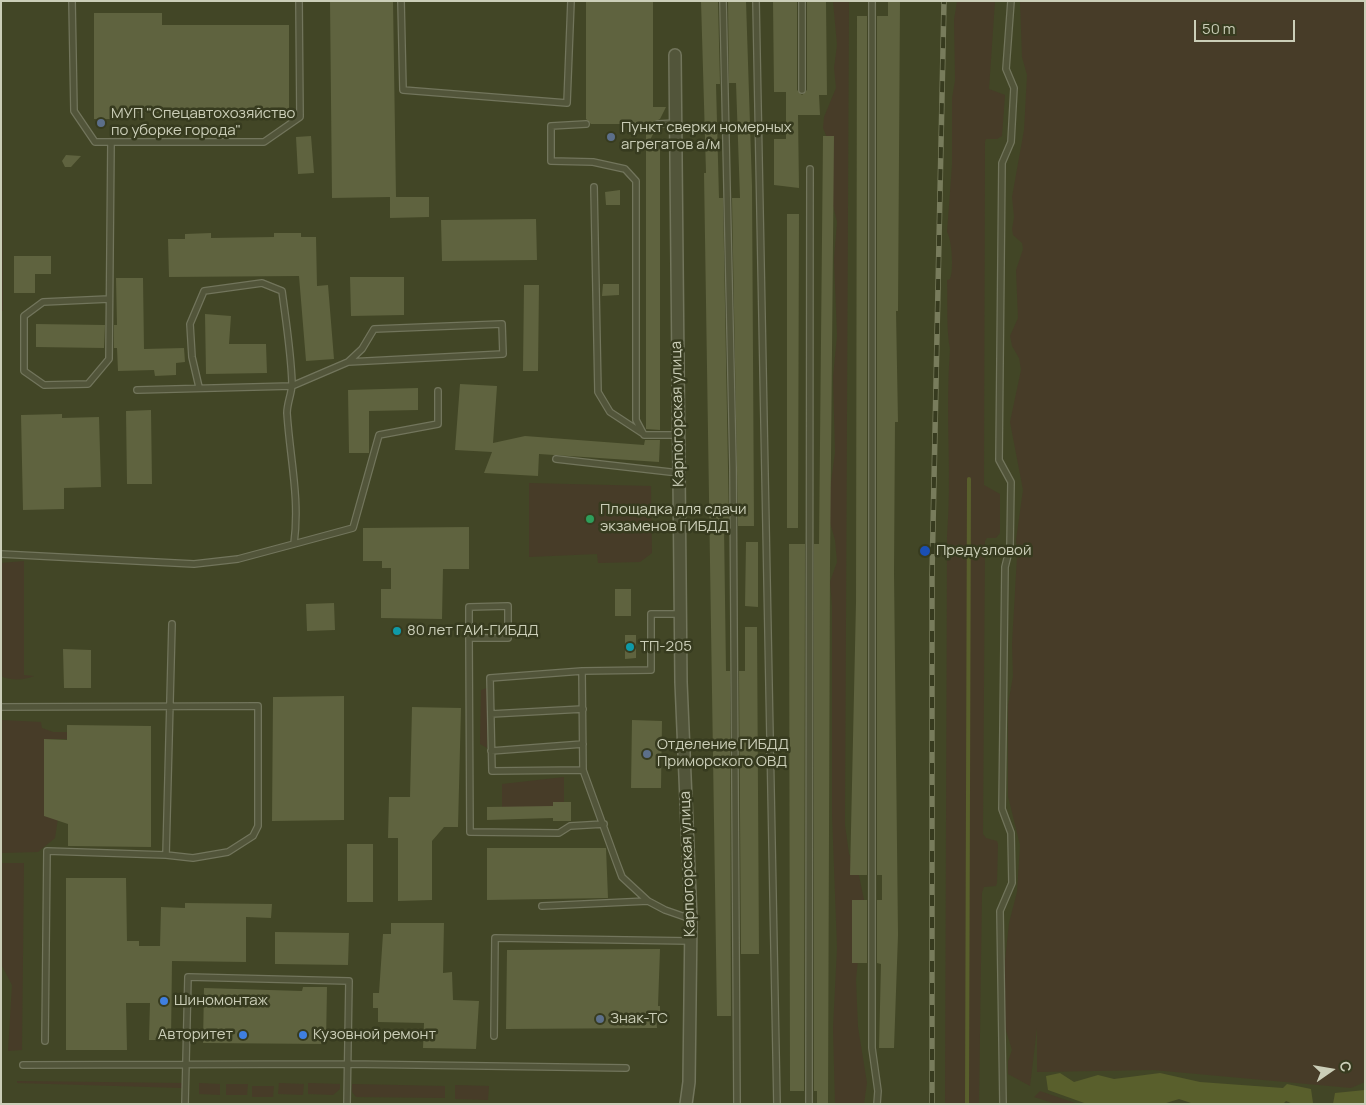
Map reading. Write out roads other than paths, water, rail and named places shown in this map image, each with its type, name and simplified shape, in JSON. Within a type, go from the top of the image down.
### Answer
[{"type":"street","name":"Карпогорская улица","points":[[675,55],[681,682],[691,919],[689,1082],[686,1104]]},
{"type":"lane","points":[[72,1],[74,111],[95,142],[264,142],[300,117],[299,1]]},
{"type":"lane","points":[[401,1],[403,90],[567,103],[571,1]]},
{"type":"lane","points":[[723,1],[733,467],[736,1104]]},
{"type":"lane","points":[[756,1],[777,1104]]},
{"type":"lane","points":[[802,1],[802,90]]},
{"type":"lane","points":[[872,1],[872,1048],[878,1091],[877,1104]]},
{"type":"lane","points":[[1003,1104],[1000,911],[1012,883],[1011,832],[1002,809],[1005,567],[1010,547],[1011,482],[999,460],[1002,163],[1011,142],[1014,88],[1006,68],[1010,1]]},
{"type":"lane","points":[[658,124],[676,122]]},
{"type":"lane","points":[[586,124],[551,126],[551,161],[593,162],[625,170],[636,181],[636,420],[644,435]]},
{"type":"lane","points":[[109,299],[43,302],[24,316],[24,370],[44,385],[88,384],[109,359],[111,142]]},
{"type":"lane","points":[[809,1104],[810,169]]},
{"type":"lane","points":[[594,187],[598,392],[610,412],[644,435],[678,435]]},
{"type":"lane","points":[[199,387],[192,357],[190,324],[204,291],[262,283],[282,291],[292,386],[287,411],[296,488],[297,520],[294,544]]},
{"type":"lane","points":[[137,390],[292,386],[348,362],[503,354],[502,324],[374,329],[362,348],[348,362]]},
{"type":"lane","points":[[1,554],[194,564],[238,559],[353,528],[378,434],[438,424],[438,391]]},
{"type":"lane","points":[[556,459],[679,473]]},
{"type":"lane","points":[[469,638],[508,638],[508,606],[469,606],[469,638],[470,832],[559,833],[570,826],[604,824]]},
{"type":"lane","points":[[584,770],[492,771],[490,678],[582,670],[651,670],[651,614],[680,614]]},
{"type":"lane","points":[[166,854],[172,624]]},
{"type":"lane","points":[[582,670],[584,770],[622,877],[648,901],[665,910],[691,919]]},
{"type":"lane","points":[[1,707],[258,706],[258,826],[253,836],[228,852],[193,858],[166,854],[47,851],[45,1041]]},
{"type":"lane","points":[[491,714],[583,709]]},
{"type":"lane","points":[[491,751],[583,744]]},
{"type":"lane","points":[[542,906],[648,901]]},
{"type":"lane","points":[[494,1036],[494,938],[691,941]]},
{"type":"lane","points":[[185,1104],[188,977],[349,981],[347,1104]]},
{"type":"lane","points":[[23,1065],[186,1066],[348,1064],[626,1068]]},
{"type":"waterway","points":[[967,1104],[969,479]]},
{"type":"railway","points":[[932,1104],[932,575],[944,1]]},
{"type":"place","name":"МУП \"Спецавтохозяйство по уборке города\"","points":[[101,123]]},
{"type":"place","name":"Пункт сверки номерных агрегатов а/м","points":[[611,137]]},
{"type":"place","name":"Площадка для сдачи экзаменов ГИБДД","points":[[590,519]]},
{"type":"place","name":"Предузловой","points":[[925,551]]},
{"type":"place","name":"80 лет ГАИ-ГИБДД","points":[[397,631]]},
{"type":"place","name":"ТП-205","points":[[630,647]]},
{"type":"place","name":"Отделение ГИБДД Приморского ОВД","points":[[647,754]]},
{"type":"place","name":"Шиномонтаж","points":[[164,1001]]},
{"type":"place","name":"Знак-ТС","points":[[600,1019]]},
{"type":"place","name":"Авторитет","points":[[243,1035]]},
{"type":"place","name":"Кузовной ремонт","points":[[303,1035]]}]
